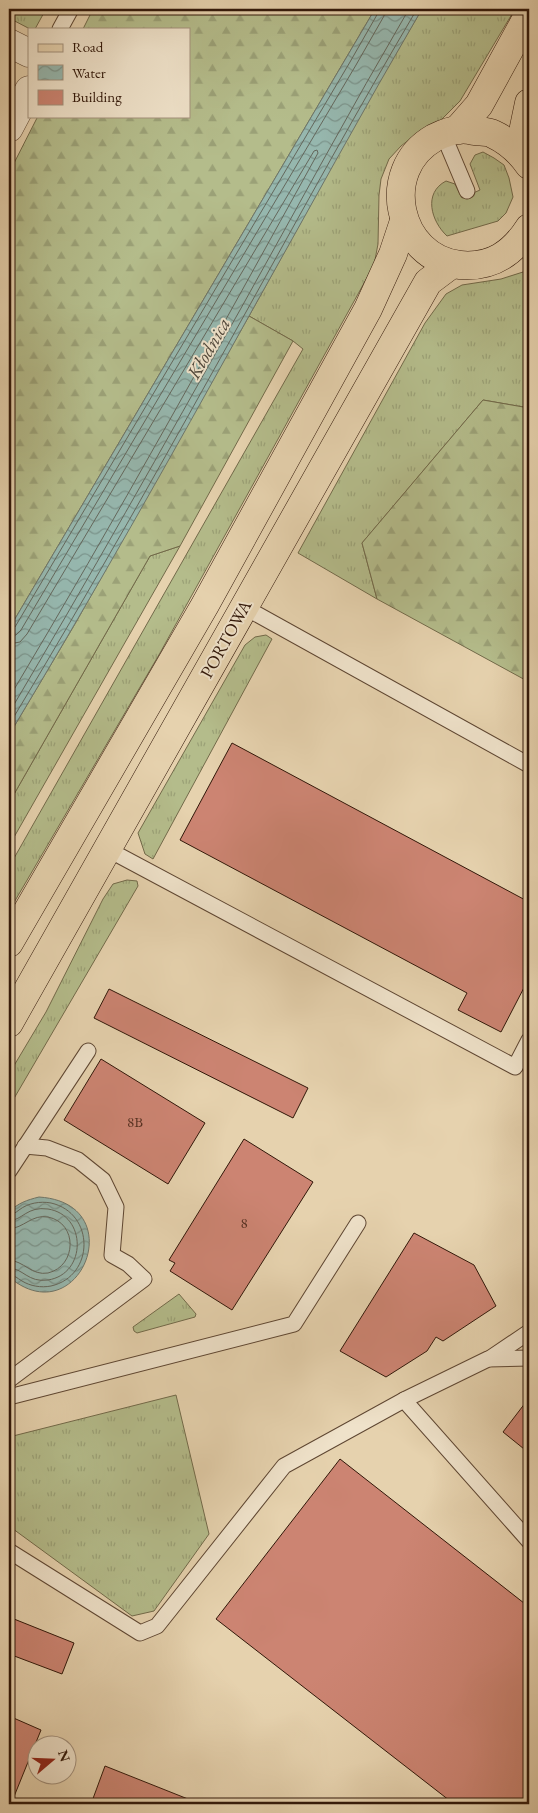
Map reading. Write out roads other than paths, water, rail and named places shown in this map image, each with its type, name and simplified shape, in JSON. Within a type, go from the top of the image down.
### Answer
[{"type":"main road","points":[[529,14],[480,105],[450,132],[427,142],[415,154],[406,170],[401,187],[400,204],[404,221],[415,240],[432,255],[452,264],[469,266],[487,264],[502,257],[519,243],[529,228]]},
{"type":"main road","points":[[524,158],[529,103]]},
{"type":"main road","points":[[450,132],[491,133],[524,158]]},
{"type":"main road","name":"PORTOWA","points":[[9,943],[205,605],[368,309],[393,254],[404,221]]},
{"type":"main road","points":[[502,257],[529,255]]},
{"type":"main road","name":"PORTOWA","points":[[9,1023],[428,282],[452,264]]},
{"type":"street","points":[[9,43],[28,52]]},
{"type":"street","points":[[9,128],[28,92]]},
{"type":"lane","points":[[61,28],[71,9]]},
{"type":"lane","points":[[450,132],[467,191]]},
{"type":"lane","points":[[244,607],[529,765]]},
{"type":"lane","points":[[107,850],[515,1067],[529,1040]]},
{"type":"lane","points":[[9,1171],[88,1051]]},
{"type":"lane","points":[[9,1380],[144,1279],[128,1264],[112,1255],[116,1207],[103,1180],[78,1160],[47,1148],[25,1146]]},
{"type":"lane","points":[[9,1397],[294,1324],[358,1223]]},
{"type":"lane","points":[[9,1551],[140,1633],[158,1626],[284,1466],[404,1400],[488,1359],[529,1332]]},
{"type":"lane","points":[[488,1359],[529,1358]]},
{"type":"lane","points":[[404,1400],[529,1541]]},
{"type":"water","name":"Kłodnica","points":[[375,9],[422,9],[131,527],[9,735],[9,629]]},
{"type":"water","points":[[39,1197],[68,1205],[84,1220],[89,1241],[86,1261],[74,1279],[56,1290],[34,1291],[9,1277],[9,1212],[23,1202]]}]
